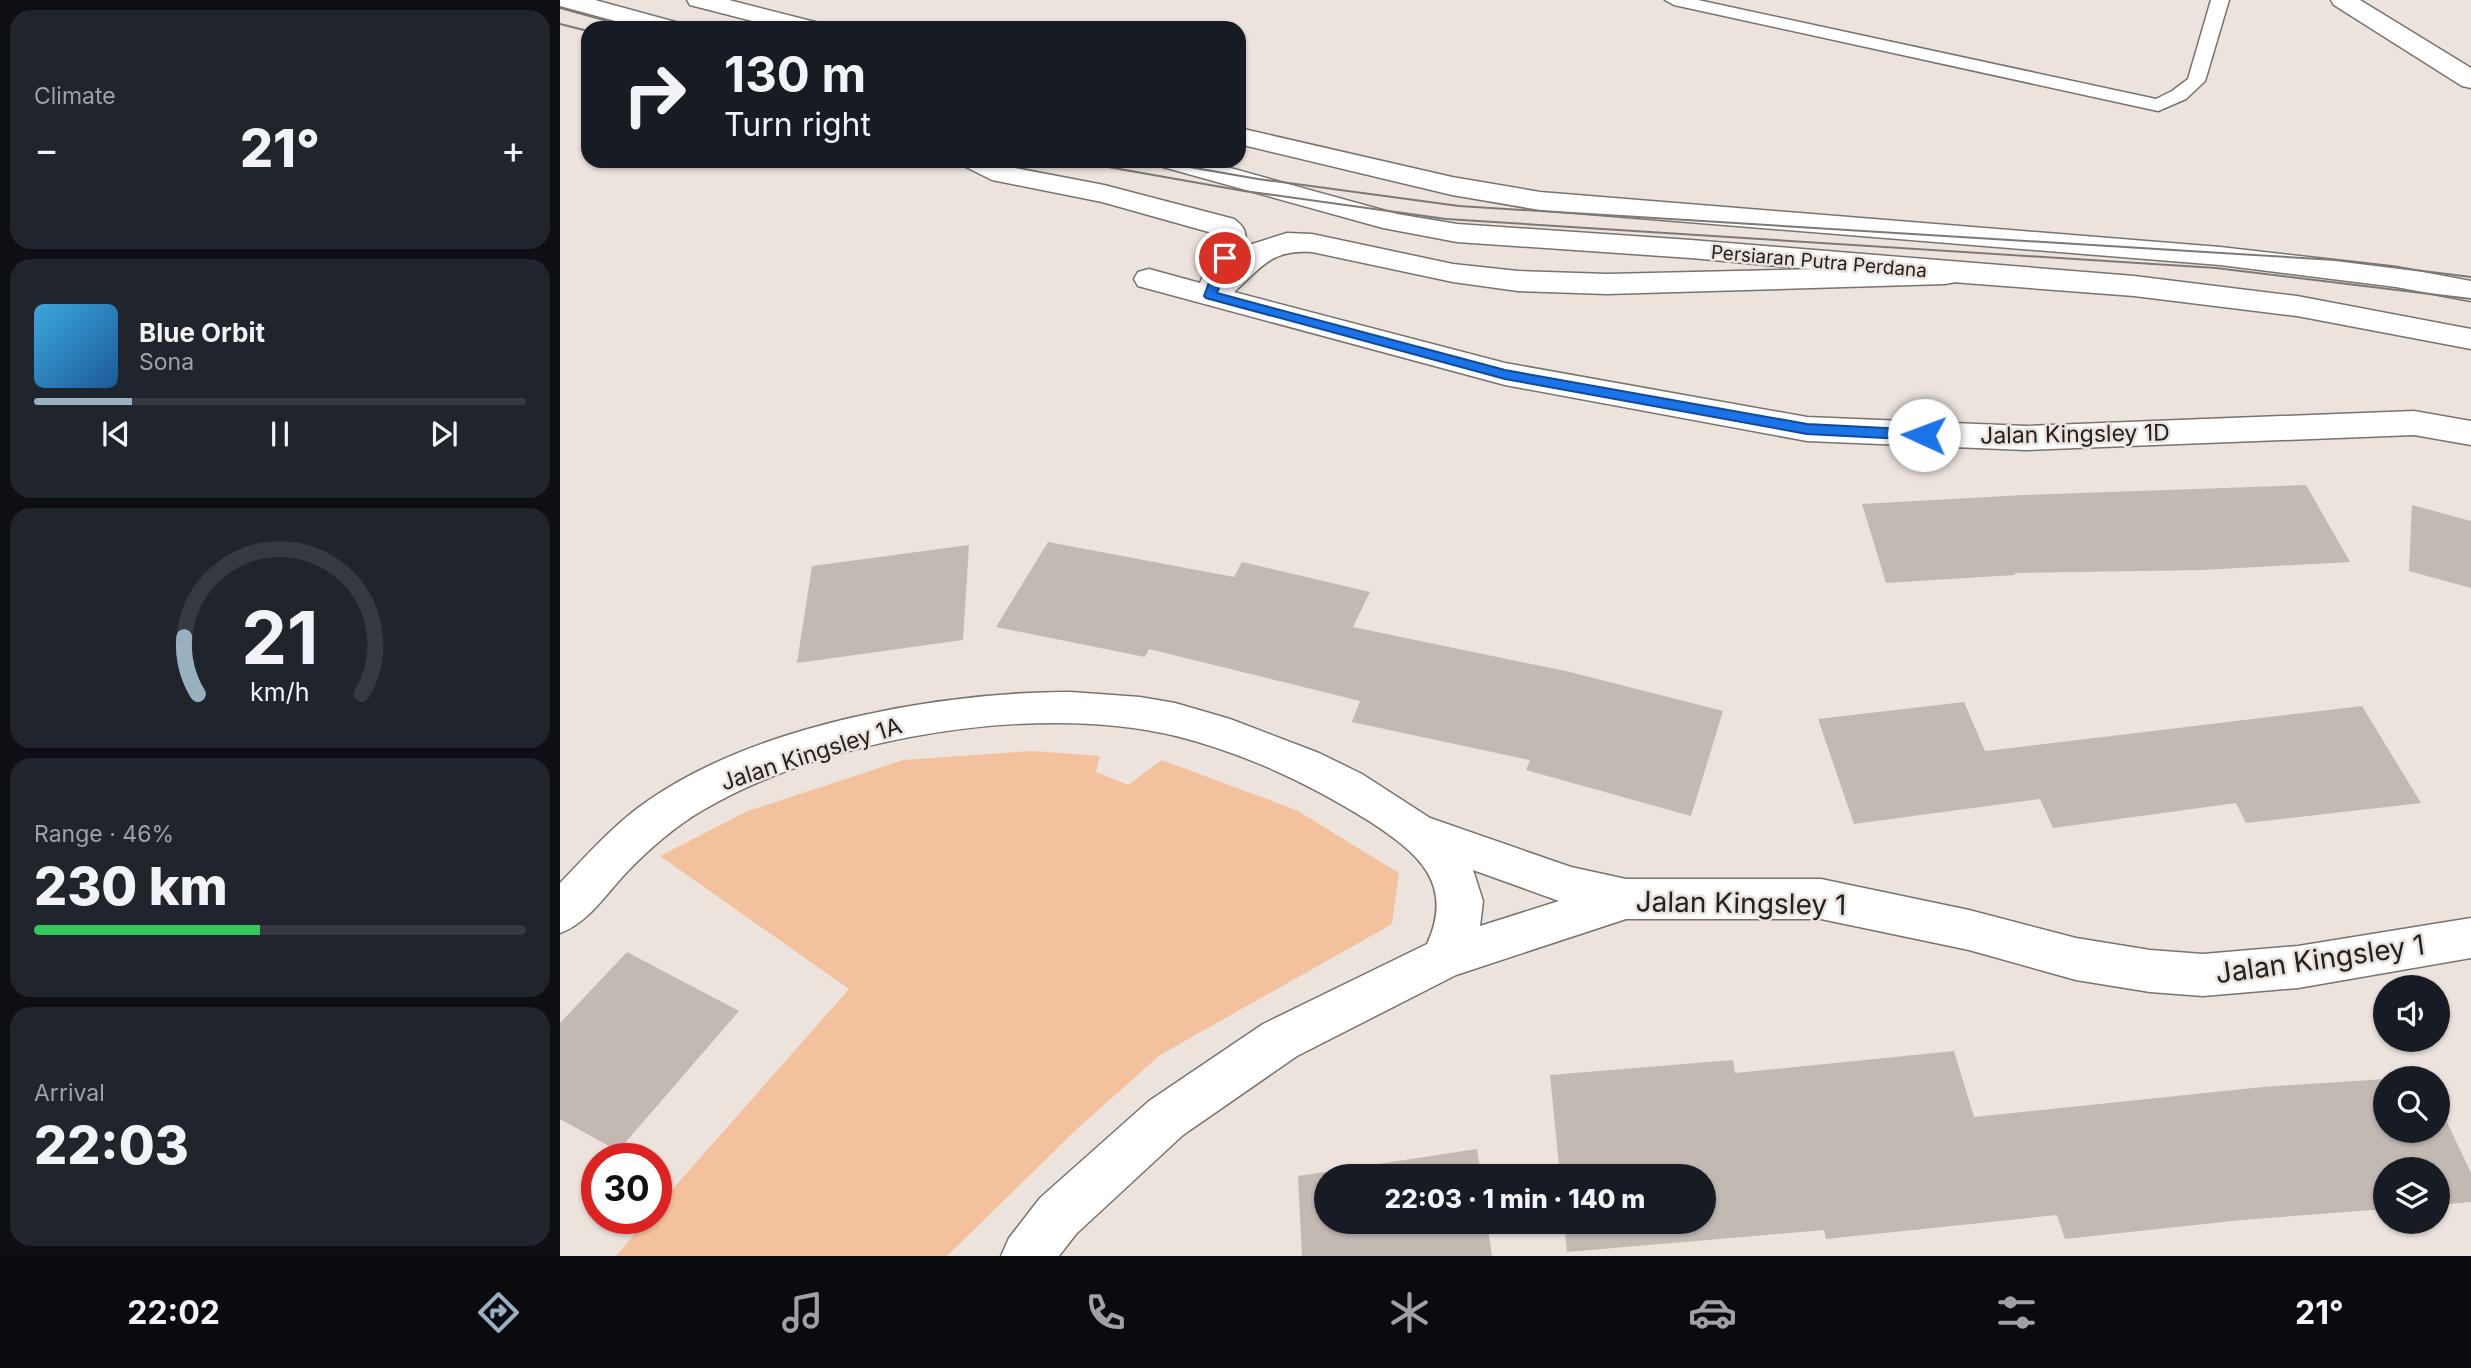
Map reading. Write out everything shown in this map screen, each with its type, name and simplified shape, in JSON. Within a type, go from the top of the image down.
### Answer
[{"type":"street","points":[[566,0],[644,21]]},
{"type":"street","points":[[2343,0],[2471,80]]},
{"type":"street","points":[[705,1],[783,21]]},
{"type":"street","name":"Persiaran Putra Perdana","points":[[1246,138],[1452,186],[1540,201],[2220,256],[2396,277],[2471,291]]},
{"type":"street","points":[[990,168],[1002,174],[1104,194],[1223,225],[1230,230],[1232,240],[1210,296]]},
{"type":"street","name":"Persiaran Putra Perdana","points":[[1198,168],[1394,222],[1457,233],[1691,249],[1965,275],[2134,286],[2297,306],[2471,338]]},
{"type":"street","points":[[1210,296],[1263,250],[1287,242],[1312,243],[1453,273],[1518,281],[1607,284],[1965,275]]},
{"type":"street","name":"Jalan Kingsley 1D","points":[[1149,279],[1505,374],[1807,429],[2026,438],[2414,423],[2471,433]]},
{"type":"street","name":"Jalan Kingsley 1A","points":[[560,913],[624,848],[666,811],[717,782],[862,732],[992,710],[1061,709],[1141,713],[1204,729],[1284,755],[1356,792],[1418,833],[1446,862],[1461,909],[1444,958]]},
{"type":"street","name":"Jalan Kingsley 1A","points":[[1418,833],[1571,886],[1626,899]]},
{"type":"street","name":"Jalan Kingsley 1","points":[[1027,1256],[1058,1216],[1166,1118],[1280,1040],[1444,958],[1626,899],[1821,899],[1969,930],[2076,959],[2150,971],[2203,975],[2298,967],[2471,938]]},
{"type":"lane","points":[[1684,1],[2158,105],[2179,95],[2196,81],[2220,0]]},
{"type":"shaded area","points":[[1031,751],[1100,756],[1096,772],[1128,785],[1162,760],[1296,810],[1399,873],[1392,924],[1160,1055],[1078,1128],[947,1256],[616,1256],[635,1234],[672,1234],[672,1190],[849,989],[660,856],[748,811],[903,760]]},
{"type":"building","points":[[2306,485],[2350,562],[2202,570],[2014,573],[2015,575],[1886,583],[1862,504],[2024,495]]},
{"type":"building","points":[[2412,505],[2471,521],[2471,588],[2409,571]]},
{"type":"building","points":[[1048,542],[1234,577],[1242,562],[1370,592],[1353,627],[1570,672],[1723,711],[1691,816],[1526,770],[1530,760],[1352,722],[1360,701],[1149,649],[1145,657],[996,627]]},
{"type":"building","points":[[969,545],[963,640],[797,663],[812,566]]},
{"type":"building","points":[[1964,702],[1985,751],[2362,706],[2421,803],[2246,823],[2236,803],[2053,828],[2040,799],[1854,824],[1818,719]]},
{"type":"building","points":[[627,952],[739,1011],[625,1143],[604,1143],[560,1119],[560,1023]]},
{"type":"building","points":[[1954,1051],[1974,1117],[2263,1087],[2373,1080],[2373,1143],[2450,1143],[2450,1128],[2471,1173],[2471,1202],[2450,1204],[2450,1157],[2373,1157],[2373,1210],[2242,1220],[2065,1239],[2057,1215],[1826,1239],[1824,1230],[1567,1252],[1565,1234],[1716,1234],[1716,1164],[1559,1164],[1550,1075],[1733,1060],[1735,1073]]},
{"type":"building","points":[[1477,1149],[1479,1164],[1378,1164]]},
{"type":"building","points":[[1314,1174],[1314,1234],[1489,1234],[1492,1256],[1302,1256],[1298,1176]]},
{"type":"tram line","points":[[560,8],[607,21]]},
{"type":"tram line","points":[[560,24],[581,29]]},
{"type":"tram line","points":[[1114,168],[1244,191],[1446,219],[2216,268],[2471,299]]},
{"type":"tram line","points":[[1195,168],[1459,206],[2335,260],[2471,277]]},
{"type":"route","points":[[1225,258],[1210,296],[1505,374],[1807,429],[1924,435]]}]
